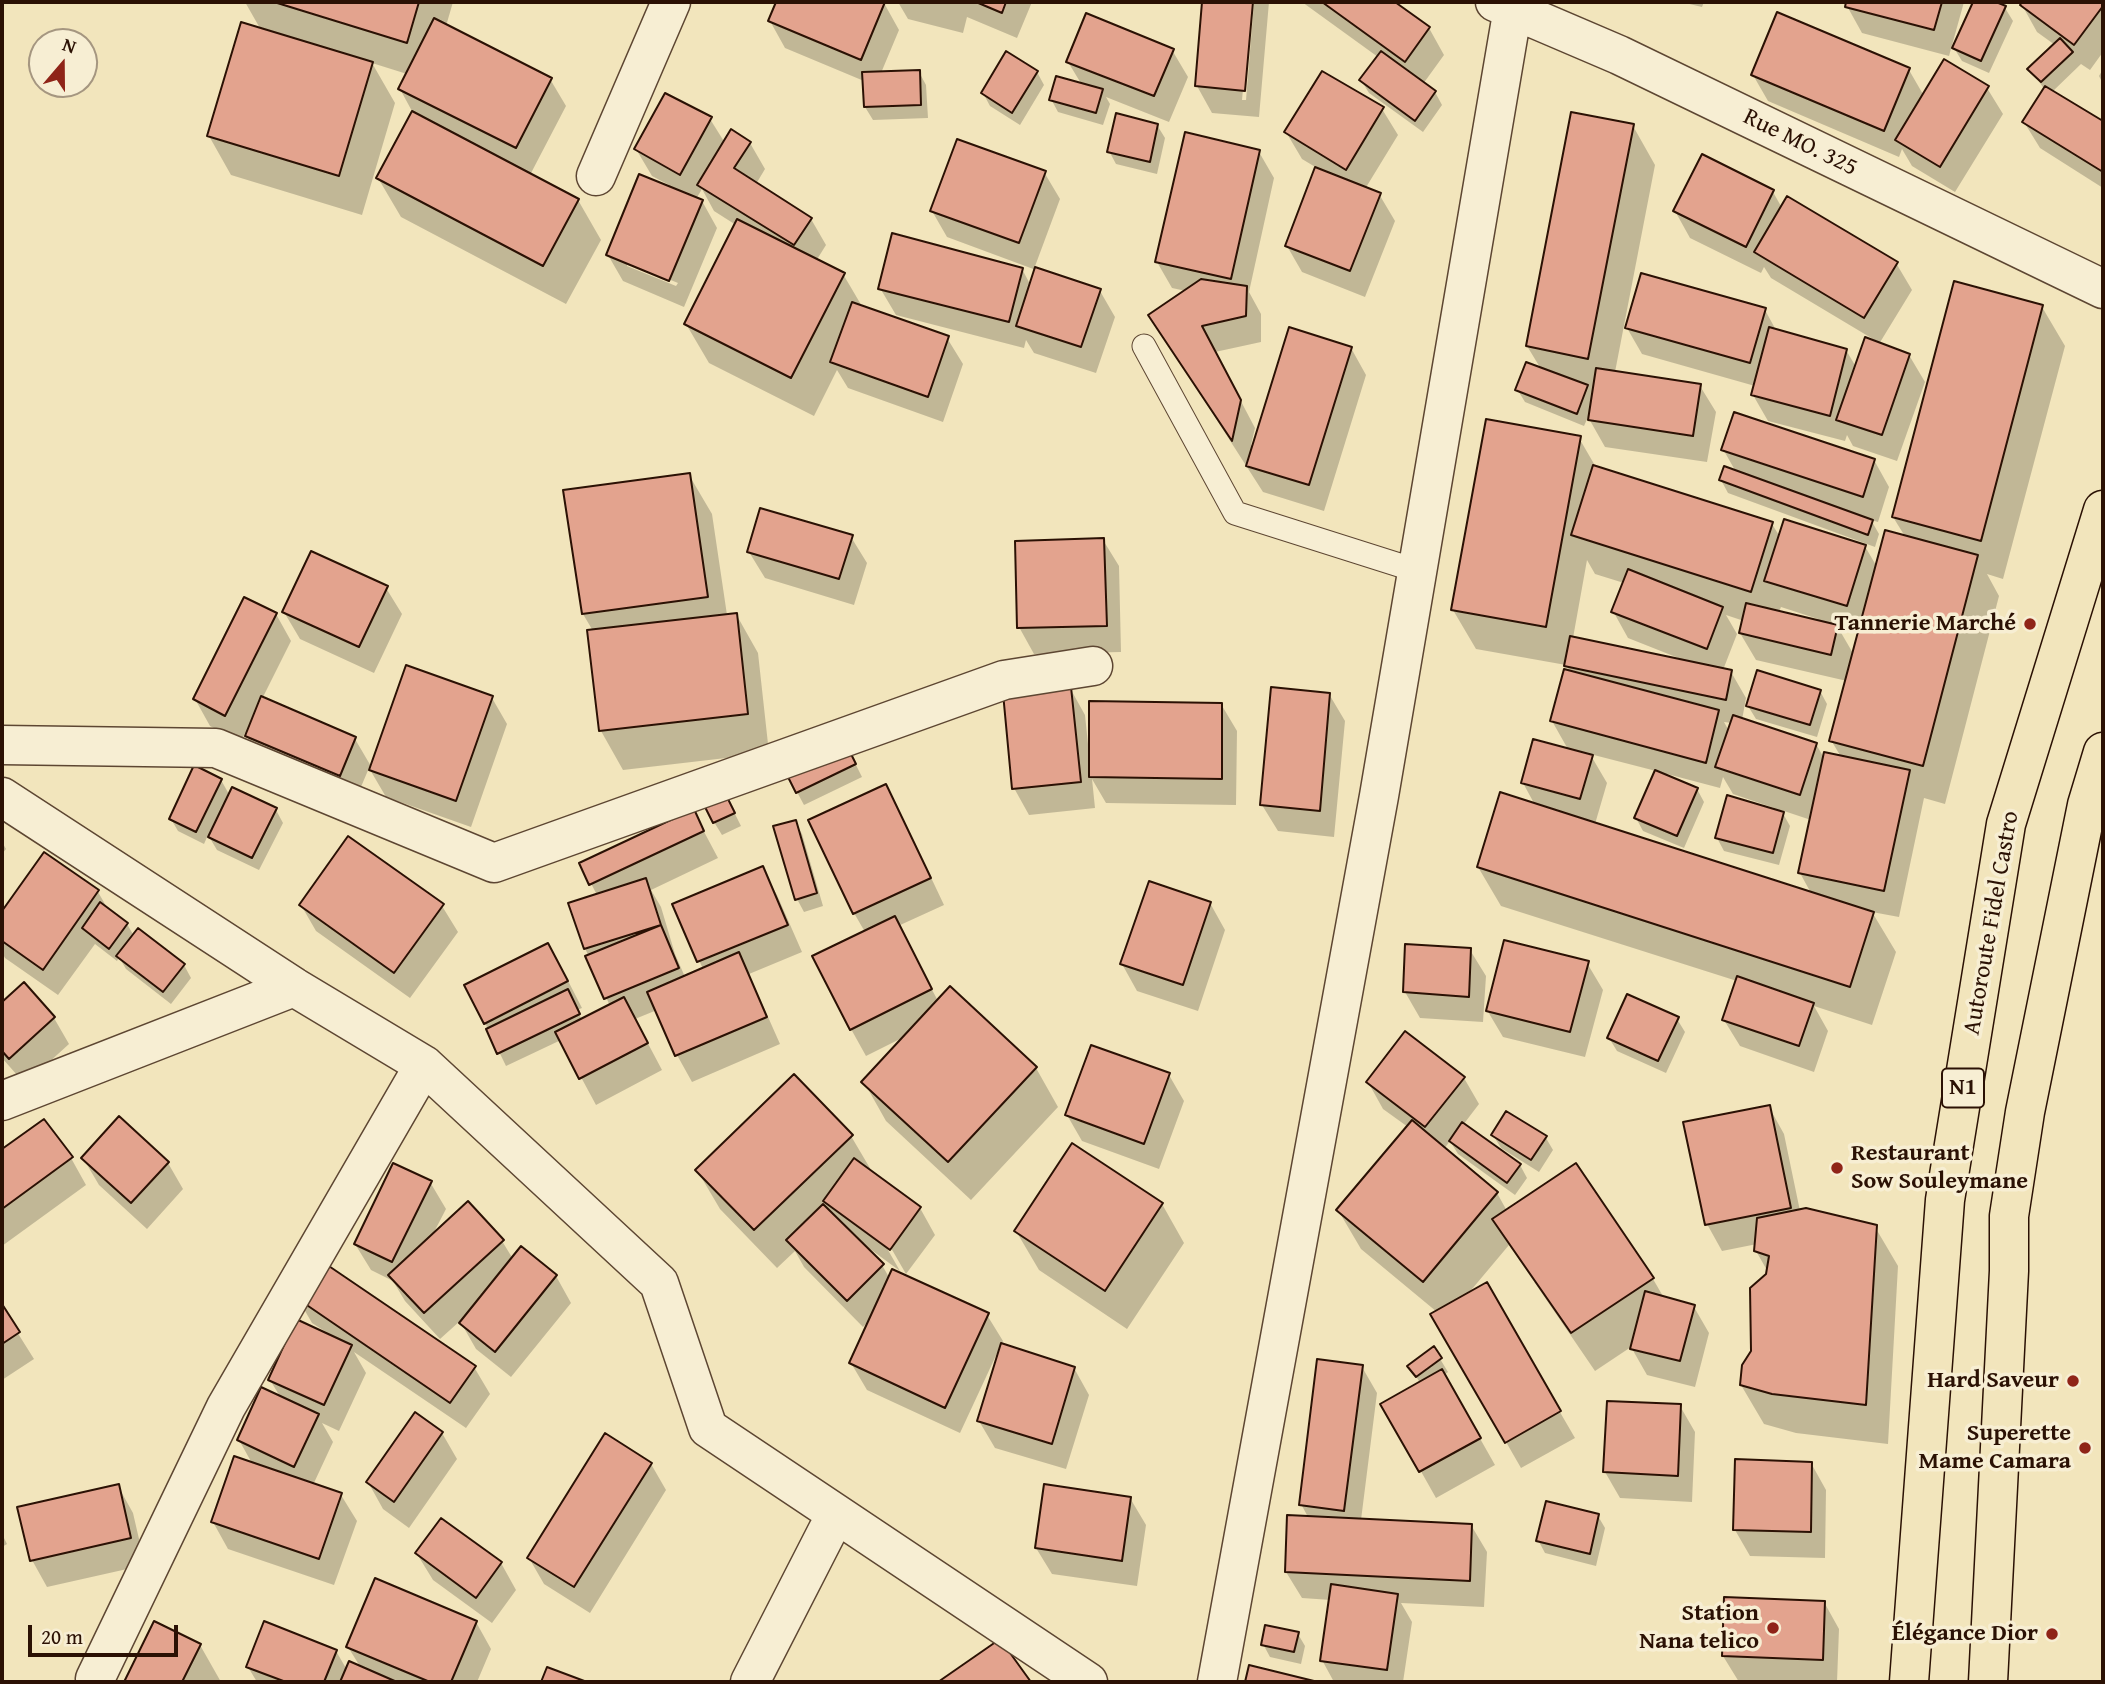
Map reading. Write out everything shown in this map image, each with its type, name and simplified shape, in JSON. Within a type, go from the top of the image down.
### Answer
[{"type":"highway","name":"Autoroute Fidel Castro","points":[[1909,1682],[1945,1200],[2006,824],[2103,510]]},
{"type":"highway","points":[[1988,1682],[2009,1271],[2009,1216],[2025,1112],[2087,805],[2103,752]]},
{"type":"street","points":[[596,176],[671,2]]},
{"type":"street","points":[[1217,1682],[1418,570],[1507,5]]},
{"type":"street","name":"Rue MO. 325","points":[[1507,5],[1619,55],[2103,289]]},
{"type":"street","points":[[2,745],[216,748],[494,863],[1004,680],[1093,666]]},
{"type":"street","points":[[2,797],[293,987],[424,1065],[659,1283],[708,1429],[1088,1682]]},
{"type":"street","points":[[2,1101],[293,987]]},
{"type":"street","points":[[95,1679],[226,1407],[424,1065]]},
{"type":"street","points":[[750,1682],[836,1514]]},
{"type":"lane","points":[[1144,346],[1235,513],[1418,570]]},
{"type":"building","points":[[274,2],[419,2],[407,43]]},
{"type":"building","points":[[776,2],[885,2],[861,60],[768,21]]},
{"type":"building","points":[[976,2],[1006,2],[1002,13]]},
{"type":"building","points":[[1202,2],[1253,2],[1245,91],[1195,86]]},
{"type":"building","points":[[1322,2],[1395,2],[1430,27],[1405,62]]},
{"type":"building","points":[[1846,2],[1942,2],[1934,30],[1845,7]]},
{"type":"building","points":[[1973,2],[1996,2],[2006,6],[1981,61],[1952,48]]},
{"type":"building","points":[[2022,2],[2103,2],[2103,6],[2074,45],[2020,5]]},
{"type":"building","points":[[1777,12],[1910,68],[1884,131],[1751,75]]},
{"type":"building","points":[[1086,13],[1174,49],[1154,96],[1066,62]]},
{"type":"building","points":[[434,18],[552,78],[516,148],[398,89]]},
{"type":"building","points":[[241,22],[373,62],[339,176],[207,136]]},
{"type":"building","points":[[2060,38],[2073,52],[2041,82],[2027,69]]},
{"type":"building","points":[[1006,51],[1038,71],[1012,113],[981,93]]},
{"type":"building","points":[[1381,51],[1436,91],[1415,121],[1359,80]]},
{"type":"building","points":[[1944,59],[1989,86],[1940,167],[1895,140]]},
{"type":"building","points":[[920,70],[921,105],[864,107],[862,72]]},
{"type":"building","points":[[1322,71],[1384,107],[1346,170],[1284,132]]},
{"type":"building","points":[[1056,76],[1103,89],[1096,113],[1049,100]]},
{"type":"building","points":[[2045,86],[2103,121],[2103,172],[2022,122]]},
{"type":"building","points":[[665,93],[712,117],[680,175],[634,149]]},
{"type":"building","points":[[412,111],[579,199],[543,266],[376,178]]},
{"type":"building","points":[[1571,112],[1634,124],[1588,359],[1526,346]]},
{"type":"building","points":[[1116,113],[1158,124],[1150,162],[1107,152]]},
{"type":"building","points":[[731,129],[751,142],[734,168],[812,218],[794,245],[697,185]]},
{"type":"building","points":[[1185,132],[1260,150],[1231,279],[1155,262]]},
{"type":"building","points":[[957,139],[1046,171],[1019,243],[930,211]]},
{"type":"building","points":[[1702,154],[1774,190],[1746,247],[1673,211]]},
{"type":"building","points":[[1315,167],[1381,193],[1350,271],[1285,246]]},
{"type":"building","points":[[639,174],[703,200],[669,281],[606,255]]},
{"type":"building","points":[[1787,196],[1898,262],[1864,318],[1754,252]]},
{"type":"building","points":[[737,219],[845,273],[791,378],[684,324]]},
{"type":"building","points":[[892,233],[1023,268],[1009,322],[878,289]]},
{"type":"building","points":[[1035,267],[1101,289],[1081,347],[1016,326]]},
{"type":"building","points":[[1641,273],[1766,308],[1750,363],[1625,328]]},
{"type":"building","points":[[1201,279],[1247,286],[1246,316],[1202,326],[1241,400],[1232,441],[1148,315]]},
{"type":"building","points":[[1954,281],[2043,305],[1981,541],[1892,517]]},
{"type":"building","points":[[852,302],[949,336],[928,397],[830,362]]},
{"type":"building","points":[[1289,327],[1352,347],[1309,485],[1246,466]]},
{"type":"building","points":[[1769,327],[1847,349],[1830,416],[1751,395]]},
{"type":"building","points":[[1865,337],[1910,354],[1882,435],[1836,420]]},
{"type":"building","points":[[1526,362],[1588,385],[1577,414],[1515,390]]},
{"type":"building","points":[[1596,368],[1701,384],[1693,436],[1588,420]]},
{"type":"building","points":[[1734,412],[1875,459],[1863,497],[1721,450]]},
{"type":"building","points":[[1486,419],[1581,436],[1546,627],[1451,610]]},
{"type":"building","points":[[1593,465],[1773,522],[1751,592],[1571,535]]},
{"type":"building","points":[[1724,466],[1873,520],[1868,535],[1719,480]]},
{"type":"building","points":[[690,473],[708,597],[582,614],[563,490]]},
{"type":"building","points":[[760,508],[853,535],[839,579],[747,552]]},
{"type":"building","points":[[1784,519],[1866,545],[1847,606],[1764,581]]},
{"type":"building","points":[[1885,530],[1978,555],[1923,766],[1829,741]]},
{"type":"building","points":[[1104,538],[1107,626],[1017,628],[1015,541]]},
{"type":"building","points":[[311,551],[388,586],[359,647],[282,612]]},
{"type":"building","points":[[1628,569],[1723,607],[1707,649],[1611,612]]},
{"type":"building","points":[[244,597],[277,613],[225,716],[193,699]]},
{"type":"building","points":[[1746,603],[1838,625],[1831,655],[1739,633]]},
{"type":"building","points":[[737,613],[748,714],[599,731],[587,630]]},
{"type":"building","points":[[1570,636],[1732,670],[1726,700],[1564,666]]},
{"type":"building","points":[[406,665],[493,696],[456,801],[369,770]]},
{"type":"building","points":[[1564,669],[1719,710],[1706,763],[1550,721]]},
{"type":"building","points":[[1757,670],[1821,690],[1810,725],[1746,706]]},
{"type":"building","points":[[1071,687],[1081,782],[1012,789],[1003,693]]},
{"type":"building","points":[[1271,687],[1330,693],[1320,811],[1260,805]]},
{"type":"building","points":[[261,696],[356,737],[340,776],[245,736]]},
{"type":"building","points":[[1089,701],[1222,703],[1222,779],[1089,777]]},
{"type":"building","points":[[1733,715],[1817,743],[1800,795],[1715,767]]},
{"type":"building","points":[[842,736],[856,764],[796,793],[782,765]]},
{"type":"building","points":[[1533,739],[1593,755],[1580,799],[1521,783]]},
{"type":"building","points":[[1824,752],[1910,770],[1884,891],[1798,873]]},
{"type":"building","points":[[194,765],[222,779],[196,832],[169,819]]},
{"type":"building","points":[[1655,770],[1698,788],[1677,836],[1634,818]]},
{"type":"building","points":[[716,775],[735,813],[713,823],[694,785]]},
{"type":"building","points":[[886,784],[931,878],[853,914],[808,820]]},
{"type":"building","points":[[232,787],[277,808],[252,858],[208,837]]},
{"type":"building","points":[[1500,792],[1874,912],[1850,987],[1477,867]]},
{"type":"building","points":[[1727,795],[1784,812],[1773,853],[1715,838]]},
{"type":"building","points":[[694,809],[704,831],[589,885],[579,863]]},
{"type":"building","points":[[796,820],[817,893],[795,900],[773,826]]},
{"type":"building","points":[[348,836],[444,904],[394,973],[299,905]]},
{"type":"building","points":[[44,852],[99,890],[43,970],[2,941],[2,911]]},
{"type":"building","points":[[763,866],[788,925],[697,962],[672,904]]},
{"type":"building","points":[[646,878],[661,925],[584,949],[568,903]]},
{"type":"building","points":[[1149,881],[1211,902],[1183,985],[1120,964]]},
{"type":"building","points":[[100,902],[128,923],[109,949],[82,928]]},
{"type":"building","points":[[895,916],[932,989],[850,1030],[812,956]]},
{"type":"building","points":[[661,925],[679,968],[604,999],[585,956]]},
{"type":"building","points":[[138,928],[185,964],[163,992],[116,956]]},
{"type":"building","points":[[1504,940],[1589,961],[1570,1032],[1486,1011]]},
{"type":"building","points":[[548,943],[568,981],[484,1024],[464,985]]},
{"type":"building","points":[[1405,944],[1471,948],[1469,997],[1403,992]]},
{"type":"building","points":[[739,952],[767,1017],[675,1056],[647,992]]},
{"type":"building","points":[[1737,976],[1814,1003],[1799,1046],[1722,1020]]},
{"type":"building","points":[[24,982],[55,1017],[9,1059],[2,1051],[2,1002]]},
{"type":"building","points":[[950,986],[1037,1067],[948,1162],[861,1082]]},
{"type":"building","points":[[568,989],[580,1014],[497,1054],[486,1029]]},
{"type":"building","points":[[1627,994],[1679,1017],[1658,1061],[1607,1038]]},
{"type":"building","points":[[624,997],[648,1043],[579,1079],[555,1032]]},
{"type":"building","points":[[1405,1031],[1465,1077],[1425,1127],[1366,1082]]},
{"type":"building","points":[[1091,1045],[1170,1073],[1144,1144],[1065,1115]]},
{"type":"building","points":[[794,1074],[853,1135],[754,1230],[695,1170]]},
{"type":"building","points":[[1770,1105],[1791,1208],[1705,1225],[1683,1122]]},
{"type":"building","points":[[1506,1111],[1547,1136],[1531,1160],[1491,1135]]},
{"type":"building","points":[[119,1116],[169,1162],[131,1203],[81,1158]]},
{"type":"building","points":[[44,1119],[73,1157],[2,1209],[2,1149]]},
{"type":"building","points":[[1412,1120],[1498,1192],[1423,1282],[1336,1210]]},
{"type":"building","points":[[1462,1122],[1521,1164],[1507,1183],[1449,1141]]},
{"type":"building","points":[[1072,1143],[1163,1203],[1105,1291],[1014,1231]]},
{"type":"building","points":[[854,1158],[921,1207],[890,1250],[823,1201]]},
{"type":"building","points":[[393,1163],[432,1181],[392,1262],[354,1244]]},
{"type":"building","points":[[1576,1163],[1654,1278],[1571,1333],[1492,1219]]},
{"type":"building","points":[[468,1201],[504,1240],[424,1313],[388,1275]]},
{"type":"building","points":[[823,1204],[884,1264],[847,1301],[786,1240]]},
{"type":"building","points":[[1806,1208],[1877,1225],[1866,1405],[1772,1394],[1740,1385],[1742,1365],[1751,1351],[1750,1288],[1766,1274],[1769,1256],[1754,1251],[1757,1218]]},
{"type":"building","points":[[521,1246],[557,1275],[495,1352],[459,1323]]},
{"type":"building","points":[[320,1260],[476,1366],[450,1403],[295,1297]]},
{"type":"building","points":[[892,1269],[989,1313],[945,1408],[849,1363]]},
{"type":"building","points":[[1487,1282],[1561,1411],[1505,1443],[1430,1314]]},
{"type":"building","points":[[1645,1291],[1695,1305],[1680,1361],[1630,1349]]},
{"type":"building","points":[[2,1304],[20,1332],[2,1344]]},
{"type":"building","points":[[296,1319],[352,1345],[324,1405],[268,1380]]},
{"type":"building","points":[[1001,1343],[1075,1367],[1052,1444],[977,1421]]},
{"type":"building","points":[[1434,1346],[1442,1358],[1416,1377],[1407,1366]]},
{"type":"building","points":[[1317,1359],[1363,1365],[1344,1511],[1299,1505]]},
{"type":"building","points":[[1442,1369],[1481,1438],[1419,1472],[1380,1404]]},
{"type":"building","points":[[261,1387],[319,1414],[294,1467],[237,1440]]},
{"type":"building","points":[[1607,1401],[1681,1404],[1678,1476],[1603,1472]]},
{"type":"building","points":[[415,1412],[443,1432],[394,1502],[366,1482]]},
{"type":"building","points":[[605,1433],[652,1463],[574,1587],[527,1558]]},
{"type":"building","points":[[234,1456],[342,1493],[319,1559],[211,1522]]},
{"type":"building","points":[[1735,1459],[1812,1462],[1811,1532],[1733,1530]]},
{"type":"building","points":[[119,1484],[131,1538],[30,1561],[17,1507]]},
{"type":"building","points":[[1044,1484],[1131,1497],[1122,1561],[1035,1548]]},
{"type":"building","points":[[1546,1501],[1599,1514],[1590,1554],[1536,1541]]},
{"type":"building","points":[[1287,1515],[1472,1524],[1470,1581],[1285,1572]]},
{"type":"building","points":[[441,1518],[502,1562],[476,1598],[415,1553]]},
{"type":"building","points":[[375,1578],[477,1621],[451,1682],[430,1682],[346,1647]]},
{"type":"building","points":[[1331,1584],[1398,1594],[1387,1670],[1320,1661]]},
{"type":"building","name":"Station Nana telico","points":[[1724,1597],[1825,1601],[1823,1660],[1722,1656]]},
{"type":"building","points":[[154,1621],[201,1644],[182,1682],[124,1682]]},
{"type":"building","points":[[264,1621],[337,1650],[324,1682],[286,1682],[246,1667]]},
{"type":"building","points":[[1265,1625],[1299,1632],[1294,1652],[1261,1645]]},
{"type":"building","points":[[1000,1639],[1031,1682],[938,1682]]},
{"type":"building","points":[[349,1661],[397,1682],[340,1682]]},
{"type":"building","points":[[1249,1665],[1314,1681],[1314,1682],[1245,1682]]},
{"type":"building","points":[[547,1667],[587,1682],[541,1682]]},
{"type":"place","name":"Tannerie Marché","points":[[2030,624]]},
{"type":"place","name":"Restaurant Sow Souleymane","points":[[1837,1168]]},
{"type":"place","name":"Hard Saveur","points":[[2073,1381]]},
{"type":"place","name":"Superette Mame Camara","points":[[2085,1448]]},
{"type":"place","name":"Station Nana telico","points":[[1773,1628]]},
{"type":"place","name":"Élégance Dior","points":[[2052,1634]]}]
